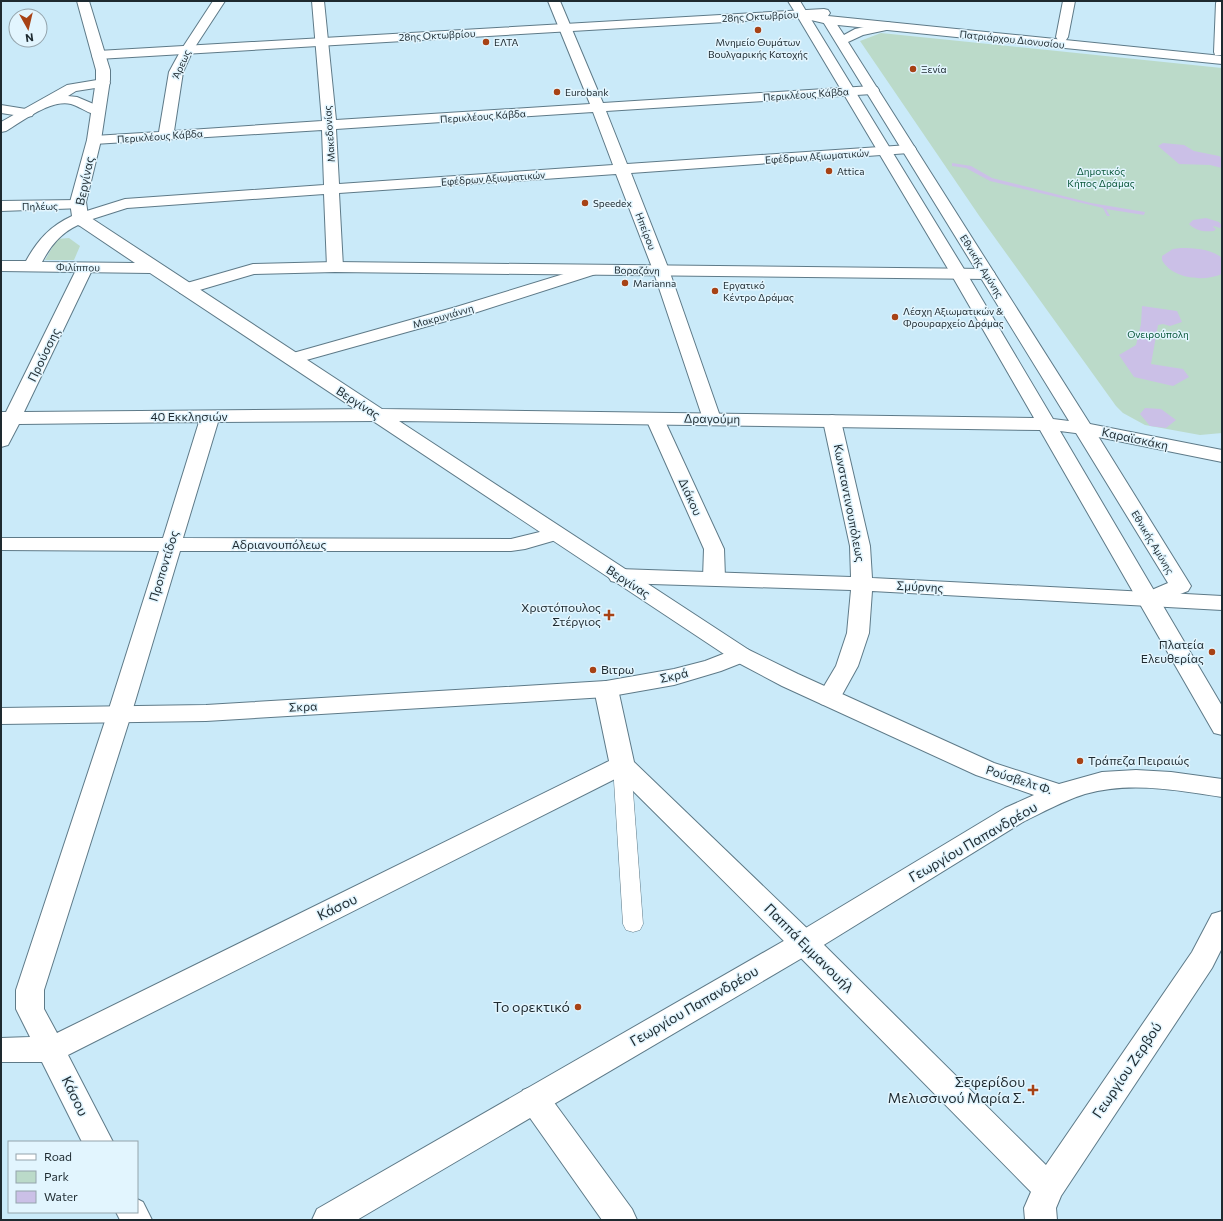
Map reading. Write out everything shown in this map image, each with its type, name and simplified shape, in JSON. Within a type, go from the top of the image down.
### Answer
[{"type":"street","name":"Βεργίνας","points":[[84,1],[103,70],[103,83],[94,140],[79,212],[86,223],[741,656],[759,666],[829,698]]},
{"type":"street","name":"Άρεως","points":[[166,135],[174,77],[187,50],[219,1]]},
{"type":"street","name":"Μακεδονίας","points":[[318,1],[329,125],[335,267]]},
{"type":"street","name":"Ηπείρου","points":[[554,1],[598,108],[661,270],[712,419]]},
{"type":"street","name":"Εθνικής Αμύνης","points":[[817,1],[1180,586],[1149,599]]},
{"type":"street","points":[[1062,37],[1069,1]]},
{"type":"street","points":[[1221,55],[1222,3]]},
{"type":"street","name":"28ης Οκτωβρίου","points":[[98,55],[565,28],[798,7]]},
{"type":"street","name":"Εθνικής Αμύνης","points":[[798,7],[959,274],[1222,727]]},
{"type":"street","name":"Πατριάρχου Διονυσίου","points":[[798,7],[826,16],[887,26],[1221,55]]},
{"type":"street","name":"Πατριάρχου Διονυσίου","points":[[826,16],[1062,37],[1221,55]]},
{"type":"street","points":[[841,41],[859,32],[887,26]]},
{"type":"street","points":[[1,128],[72,88],[103,83]]},
{"type":"street","name":"Περικλέους Κάβδα","points":[[94,140],[872,90]]},
{"type":"street","points":[[51,100],[72,100],[98,111]]},
{"type":"street","points":[[1,109],[27,113]]},
{"type":"street","name":"Εφέδρων Αξιωματικών","points":[[79,212],[141,202],[909,149]]},
{"type":"street","name":"Πηλέως","points":[[1,206],[79,212]]},
{"type":"street","points":[[31,267],[44,242],[50,235],[79,212]]},
{"type":"street","name":"Φιλίππου","points":[[1,266],[154,268]]},
{"type":"street","name":"Βοραζάνη","points":[[186,289],[252,269],[335,267],[987,274]]},
{"type":"street","name":"Προύσσης","points":[[1,441],[7,418],[85,268]]},
{"type":"street","name":"Μακρυγιάννη","points":[[292,359],[455,313],[593,270]]},
{"type":"street","name":"40 Εκκλησιών","points":[[7,418],[378,415]]},
{"type":"street","name":"Δραγούμη","points":[[378,415],[1047,424]]},
{"type":"street","name":"Προποντίδος","points":[[119,715],[210,417]]},
{"type":"street","name":"Διάκου","points":[[655,419],[714,549],[714,578]]},
{"type":"street","name":"Κωνσταντινουπόλεως","points":[[829,698],[847,666],[858,633],[862,584],[860,546],[832,421]]},
{"type":"street","name":"Καραϊσκάκη","points":[[1047,424],[1083,428],[1221,456]]},
{"type":"street","name":"Αδριανουπόλεως","points":[[1,544],[511,545],[525,543],[556,534]]},
{"type":"street","name":"Σμύρνης","points":[[619,576],[862,584],[1222,603]]},
{"type":"street","name":"Σκρά","points":[[606,689],[674,677],[741,656]]},
{"type":"street","points":[[606,689],[622,765]]},
{"type":"street","name":"Σκρα","points":[[1,716],[119,715],[213,712],[606,689]]},
{"type":"street","name":"Ρούσβελτ Φ.","points":[[829,698],[985,769],[1061,794],[1086,785],[1118,780],[1150,780],[1222,788]]},
{"type":"street","name":"Κάσου","points":[[98,1141],[52,1049],[30,1009],[30,990],[119,715]]},
{"type":"street","name":"Κάσου","points":[[52,1049],[622,765]]},
{"type":"street","name":"Παππά Εμμανουήλ","points":[[622,765],[804,943],[1048,1188]]},
{"type":"street","name":"Γεωργίου Παπανδρέου","points":[[328,1220],[534,1098],[804,943],[1014,815],[1061,794]]},
{"type":"street","name":"Γεωργίου Ζερβού","points":[[1041,1220],[1040,1208],[1048,1188],[1202,960],[1222,922]]},
{"type":"street","points":[[1,1050],[52,1049]]},
{"type":"street","points":[[534,1098],[621,1220]]},
{"type":"lane","points":[[622,765],[633,924]]},
{"type":"green space","name":"Δημοτικός Κήπος Δράμας","points":[[881,33],[1222,68],[1222,433],[1200,435],[1145,425],[1123,413],[1116,406],[980,217],[860,41]]},
{"type":"green space","points":[[69,238],[80,246],[74,260],[45,260],[57,239]]},
{"type":"water","points":[[1163,143],[1184,145],[1194,151],[1219,156],[1222,158],[1222,168],[1210,165],[1179,164],[1158,146]]},
{"type":"water","points":[[952,163],[971,166],[992,178],[1091,203],[1145,212],[1144,215],[1106,209],[1110,216],[1107,216],[1103,208],[990,181],[966,168],[952,166]]},
{"type":"water","points":[[1206,218],[1219,222],[1222,226],[1220,228],[1214,226],[1213,227],[1216,229],[1214,231],[1207,231],[1197,230],[1189,224],[1193,220]]},
{"type":"water","points":[[1181,248],[1203,250],[1218,255],[1222,258],[1222,274],[1206,278],[1198,278],[1181,275],[1173,271],[1162,260],[1162,256],[1173,249]]},
{"type":"water","points":[[1142,306],[1177,311],[1182,322],[1170,326],[1163,324],[1158,325],[1151,364],[1183,369],[1189,377],[1173,386],[1134,377],[1119,355],[1136,345],[1141,324]]},
{"type":"water","points":[[1145,408],[1161,409],[1176,420],[1166,428],[1150,426],[1140,414]]},
{"type":"place","name":"Μνημείο Θυμάτων Βουλγαρικής Κατοχής","points":[[758,30]]},
{"type":"place","name":"ΕΛΤΑ","points":[[486,42]]},
{"type":"place","name":"Ξενία","points":[[913,69]]},
{"type":"place","name":"Eurobank","points":[[557,92]]},
{"type":"place","name":"Attica","points":[[829,171]]},
{"type":"place","name":"Speedex","points":[[585,203]]},
{"type":"place","name":"Marianna","points":[[625,283]]},
{"type":"place","name":"Εργατικό Κέντρο Δράμας","points":[[715,291]]},
{"type":"place","name":"Λέσχη Αξιωματικών & Φρουραρχείο Δράμας","points":[[895,317]]},
{"type":"place","name":"Χριστόπουλος Στέργιος","points":[[609,615]]},
{"type":"place","name":"Πλατεία Ελευθερίας","points":[[1212,652]]},
{"type":"place","name":"Βιτρω","points":[[593,670]]},
{"type":"place","name":"Τράπεζα Πειραιώς","points":[[1080,761]]},
{"type":"place","name":"Το ορεκτικό","points":[[578,1007]]},
{"type":"place","name":"Σεφερίδου Μελισσινού Μαρία Σ.","points":[[1033,1090]]},
{"type":"park label","name":"Ονειρούπολη","points":[[1158,334]]}]
